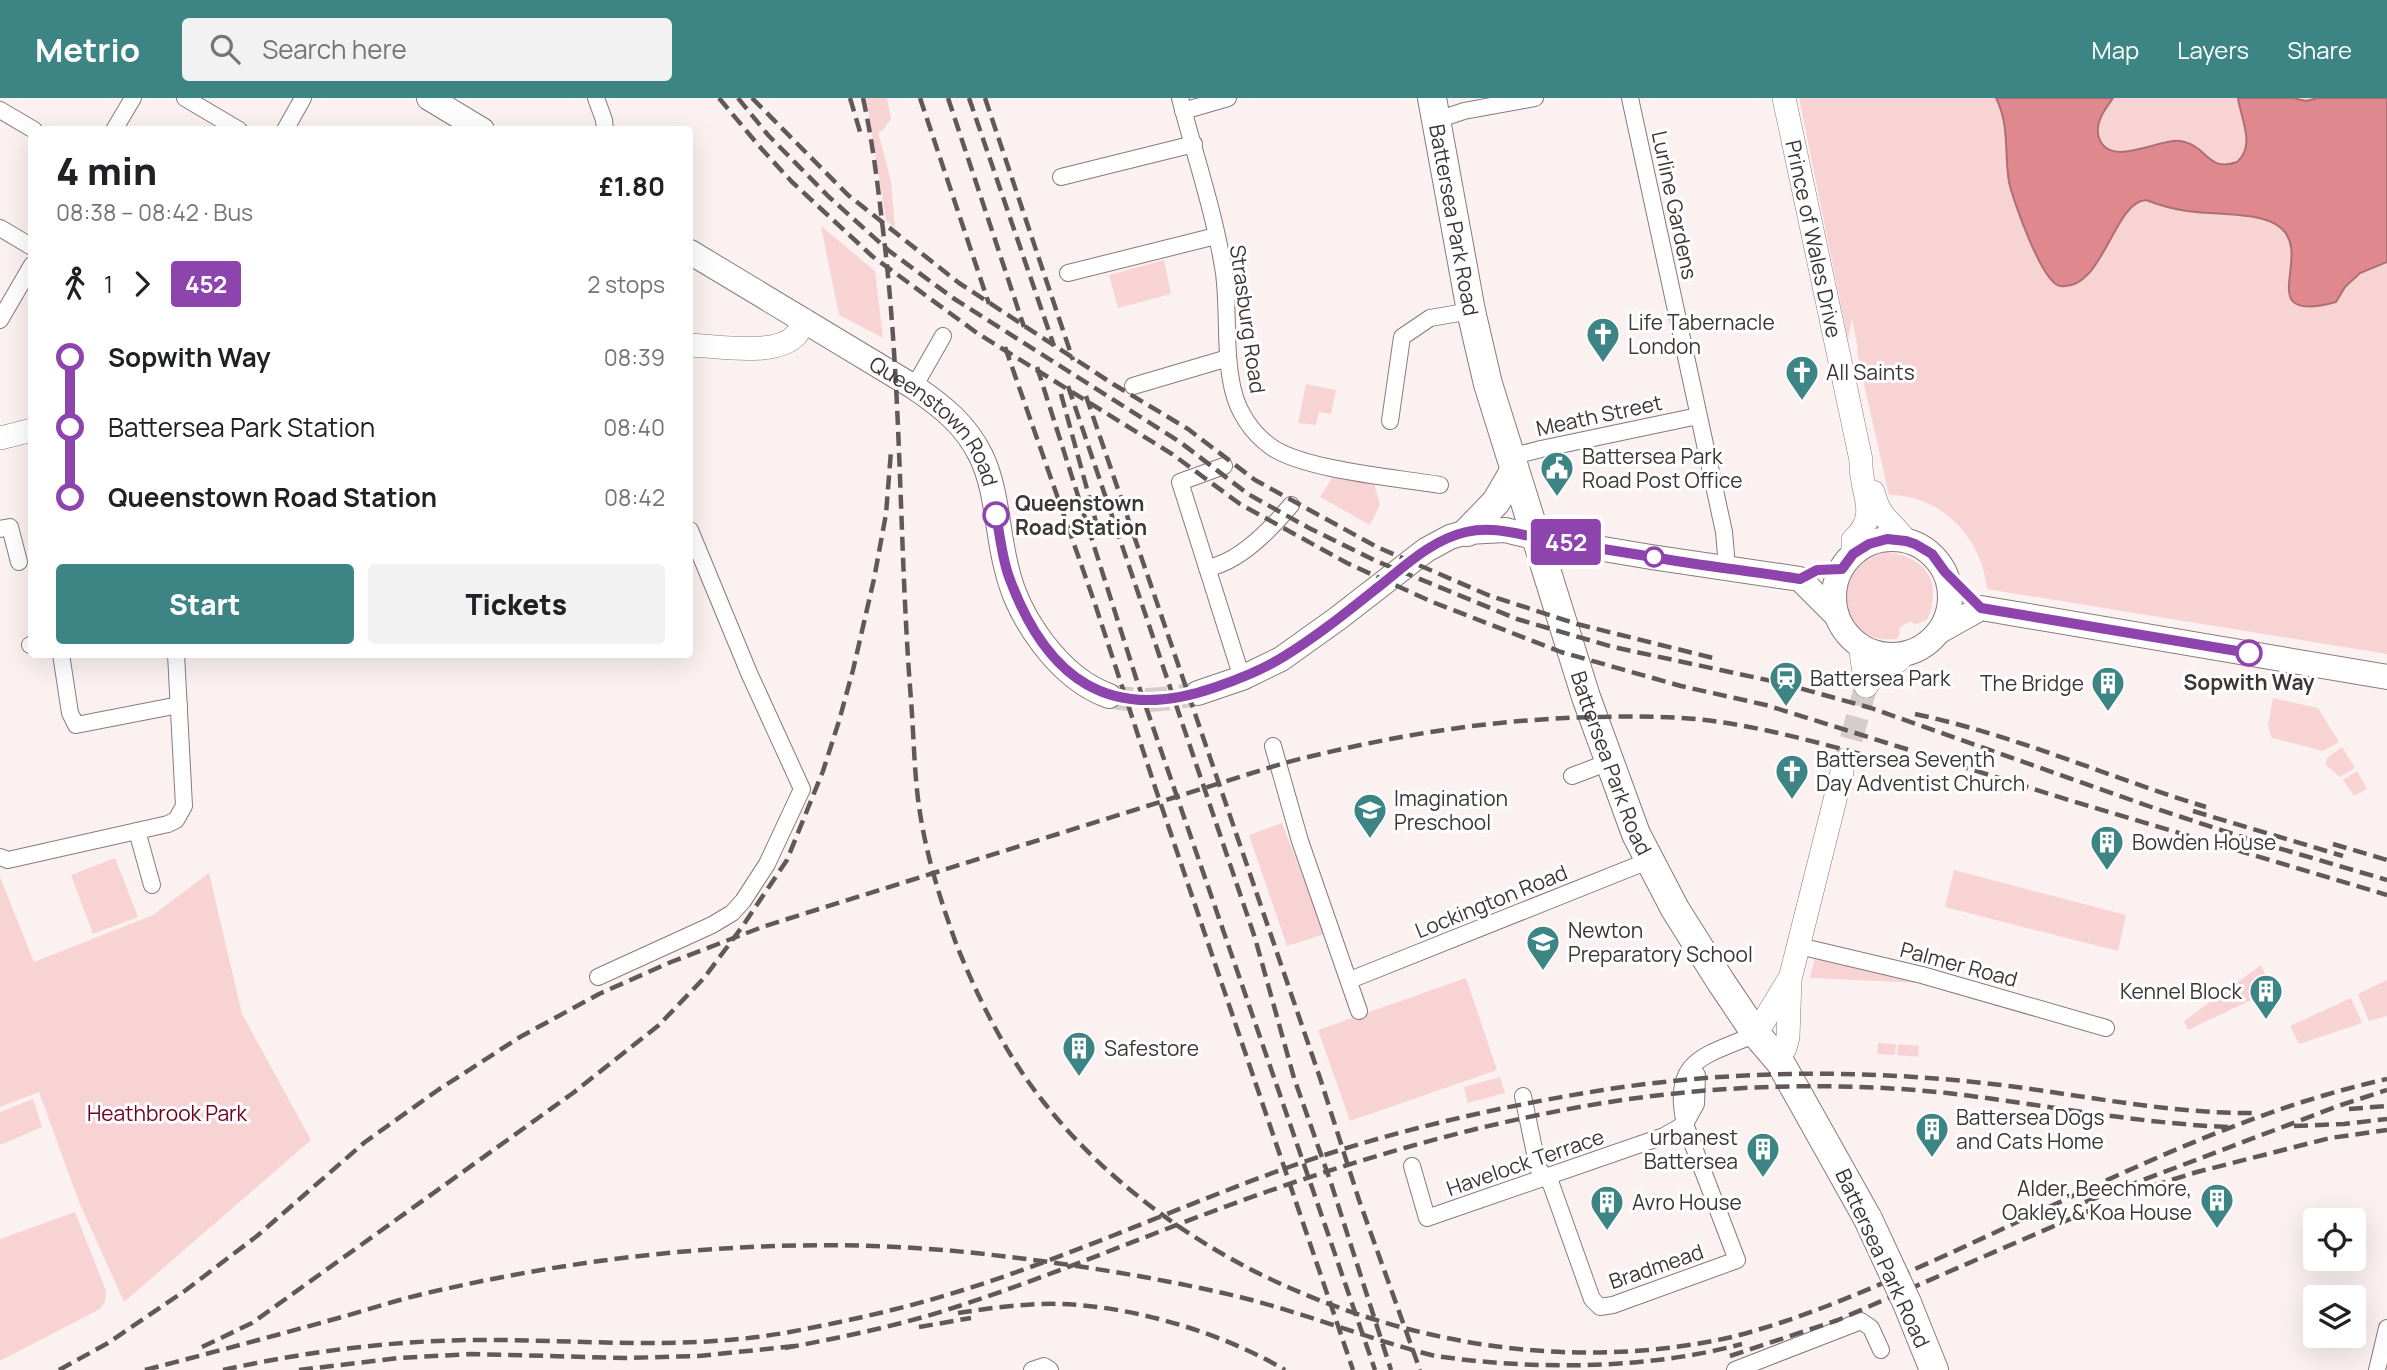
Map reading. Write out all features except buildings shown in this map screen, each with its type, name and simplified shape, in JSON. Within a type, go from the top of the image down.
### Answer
[{"type":"highway","name":"Battersea Park Road","points":[[1434,109],[1471,311],[1488,384],[1538,538],[1556,607],[1636,834],[1648,861],[1721,982],[1756,1034],[1777,1057],[1868,1219],[1934,1370]]},
{"type":"highway","points":[[1467,532],[1496,502],[1512,464]]},
{"type":"main road","points":[[429,98],[475,126]]},
{"type":"main road","name":"Queenstown Road","points":[[693,254],[914,387],[936,402],[961,425],[982,457],[990,480],[1008,576],[1029,622],[1065,669],[1088,686],[1109,696]]},
{"type":"main road","points":[[1198,693],[1242,678],[1281,659],[1426,550],[1450,537],[1467,532],[1505,530],[1538,538],[1800,579],[1817,570],[1847,562],[1869,544],[1878,541],[1906,541],[1932,554],[1945,572],[1981,608],[2387,677]]},
{"type":"main road","points":[[1837,616],[1835,587],[1847,562]]},
{"type":"main road","points":[[1940,631],[1950,600],[1945,572]]},
{"type":"main road","points":[[1800,579],[1837,616],[1846,632],[1860,645],[1886,655],[1904,654],[1925,645],[1940,631],[1981,608]]},
{"type":"street","points":[[116,126],[133,98]]},
{"type":"street","points":[[185,98],[232,126]]},
{"type":"street","points":[[287,126],[303,98]]},
{"type":"street","points":[[596,98],[605,126]]},
{"type":"street","points":[[1182,104],[1226,98]]},
{"type":"street","points":[[1434,109],[1464,111],[1535,98]]},
{"type":"street","name":"Lurline Gardens","points":[[1630,98],[1724,532],[1724,568]]},
{"type":"street","name":"Prince of Wales Drive","points":[[1784,98],[1861,460],[1882,517],[1897,528],[1906,541]]},
{"type":"street","name":"Strasburg Road","points":[[1182,104],[1224,274],[1228,358],[1233,392],[1245,420],[1271,447],[1293,458],[1440,485]]},
{"type":"street","points":[[0,110],[28,126]]},
{"type":"street","points":[[1061,177],[1194,144]]},
{"type":"street","points":[[0,228],[28,245]]},
{"type":"street","points":[[1068,273],[1216,236]]},
{"type":"street","points":[[0,320],[28,272]]},
{"type":"street","points":[[1390,421],[1402,337],[1430,318],[1471,311]]},
{"type":"street","points":[[693,345],[768,348],[781,345],[796,335],[804,320]]},
{"type":"street","points":[[914,387],[943,336]]},
{"type":"street","points":[[1133,386],[1228,358]]},
{"type":"street","name":"Meath Street","points":[[1512,464],[1541,449],[1698,416]]},
{"type":"street","points":[[0,438],[28,431]]},
{"type":"street","name":"Prince of Wales Drive","points":[[1847,562],[1853,540],[1866,527],[1867,521],[1867,505],[1860,473],[1861,460]]},
{"type":"street","points":[[1224,467],[1180,482],[1242,678]]},
{"type":"street","points":[[1207,568],[1220,566],[1270,530],[1291,505]]},
{"type":"street","points":[[0,530],[10,527],[19,562]]},
{"type":"street","points":[[598,977],[712,925],[732,913],[767,864],[802,789],[749,673],[693,537]]},
{"type":"street","points":[[1860,645],[1866,686],[1882,666],[1898,661],[1904,654]]},
{"type":"street","points":[[62,658],[70,713],[76,725],[179,705]]},
{"type":"street","points":[[0,857],[8,860],[176,820],[184,806],[176,658]]},
{"type":"street","points":[[1273,746],[1300,841],[1359,1011]]},
{"type":"street","points":[[1572,776],[1609,762]]},
{"type":"street","points":[[1777,1057],[1785,1048],[1788,1037],[1790,979],[1842,772]]},
{"type":"street","points":[[137,831],[152,885]]},
{"type":"street","name":"Lockington Road","points":[[1350,980],[1648,861]]},
{"type":"street","name":"Palmer Road","points":[[1799,946],[1922,975],[2106,1028]]},
{"type":"street","points":[[1685,1124],[1681,1105],[1684,1075],[1695,1061],[1756,1034],[1783,986],[1790,979]]},
{"type":"street","points":[[1523,1096],[1538,1168],[1545,1178]]},
{"type":"street","name":"Havelock Terrace","points":[[1412,1166],[1427,1218],[1664,1136],[1685,1124]]},
{"type":"street","name":"Bradmead","points":[[1545,1178],[1551,1184],[1592,1299],[1600,1307],[1613,1305],[1737,1260],[1685,1124]]},
{"type":"street","points":[[1735,1370],[1861,1321],[1871,1328],[1881,1350]]},
{"type":"street","points":[[2377,1370],[2385,1333]]},
{"type":"green space","points":[[866,98],[887,98],[891,119],[882,131],[878,132],[891,181],[895,228],[886,220]]},
{"type":"green space","points":[[1799,98],[2387,98],[2387,654],[1987,589],[1984,570],[1977,553],[1956,523],[1942,511],[1926,503],[1889,495],[1857,353],[1852,318],[1848,340]]},
{"type":"green space","points":[[821,226],[875,271],[883,338],[839,315]]},
{"type":"green space","points":[[1164,260],[1171,294],[1118,308],[1109,275]]},
{"type":"green space","points":[[1306,384],[1336,390],[1331,414],[1319,412],[1316,425],[1298,423]]},
{"type":"green space","points":[[1332,478],[1374,483],[1380,505],[1370,525],[1320,497]]},
{"type":"green space","points":[[1886,552],[1911,559],[1921,565],[1932,583],[1932,606],[1927,620],[1914,625],[1911,621],[1899,628],[1897,639],[1878,638],[1863,631],[1852,619],[1847,604],[1848,588],[1854,573],[1867,560]]},
{"type":"green space","points":[[2273,698],[2318,708],[2339,742],[2323,751],[2272,738],[2268,726]]},
{"type":"green space","points":[[2342,747],[2355,768],[2340,777],[2326,765],[2327,758]]},
{"type":"green space","points":[[2357,771],[2367,789],[2354,796],[2343,780]]},
{"type":"green space","points":[[1282,823],[1325,934],[1287,946],[1249,835]]},
{"type":"green space","points":[[115,858],[138,917],[93,934],[71,875]]},
{"type":"green space","points":[[1954,870],[2126,915],[2118,951],[1945,907]]},
{"type":"green space","name":"Heathbrook Park","points":[[209,873],[242,1014],[311,1140],[124,1302],[79,1202],[39,1092],[0,1107],[0,877],[34,962],[153,915]]},
{"type":"green space","points":[[1816,953],[1922,977],[1921,983],[1810,978]]},
{"type":"green space","points":[[2261,965],[2272,990],[2188,1030],[2184,1021]]},
{"type":"green space","points":[[1466,978],[1497,1070],[1350,1121],[1318,1030]]},
{"type":"green space","points":[[2387,980],[2387,1016],[2369,1021],[2358,994]]},
{"type":"green space","points":[[2351,998],[2362,1023],[2299,1044],[2290,1026]]},
{"type":"green space","points":[[1878,1043],[1896,1044],[1895,1055],[1877,1054]]},
{"type":"green space","points":[[1898,1044],[1919,1046],[1918,1057],[1897,1055]]},
{"type":"green space","points":[[1500,1077],[1505,1093],[1468,1103],[1464,1087]]},
{"type":"green space","points":[[33,1099],[42,1127],[0,1145],[0,1112]]},
{"type":"green space","points":[[75,1212],[106,1291],[105,1301],[100,1309],[0,1361],[0,1239]]},
{"type":"shaded area","points":[[1996,98],[2113,98],[2098,127],[2099,138],[2105,147],[2124,152],[2180,141],[2219,164],[2227,164],[2237,162],[2246,148],[2246,132],[2238,98],[2293,98],[2306,101],[2318,98],[2387,98],[2387,262],[2360,273],[2345,287],[2336,302],[2311,307],[2296,304],[2290,296],[2289,284],[2292,255],[2289,240],[2281,228],[2250,216],[2181,210],[2146,200],[2135,205],[2125,215],[2087,275],[2075,284],[2060,286],[2045,271],[2037,257],[2016,205],[2009,182],[2003,118]]},
{"type":"tunnel","points":[[1842,772],[1866,686]]},
{"type":"tunnel","points":[[1109,696],[1154,700],[1198,693]]},
{"type":"railway","points":[[719,98],[792,182],[872,256],[977,333],[1172,454],[1240,504],[1347,563],[1430,601],[1561,652],[1681,686],[1766,705],[2072,801],[2387,895]]},
{"type":"railway","points":[[738,98],[768,135],[828,196],[888,250],[953,298],[1180,442],[1248,494],[1376,561],[1517,619],[1613,647],[1781,683],[1871,708],[2154,808],[2387,880]]},
{"type":"railway","points":[[752,98],[848,195],[959,283],[1113,384],[1188,429],[1255,480],[1377,547],[1488,595],[1577,624],[1713,658]]},
{"type":"railway","points":[[850,98],[861,135]]},
{"type":"railway","points":[[863,98],[876,172],[891,304],[916,785],[935,880],[957,946],[974,986],[994,1026],[1029,1082],[1067,1130],[1094,1158],[1154,1209],[1187,1232],[1220,1253],[1290,1288],[1343,1309],[1452,1339],[1508,1348],[1564,1352],[1620,1352],[1676,1347],[1732,1337],[1813,1311],[1918,1268],[2106,1180],[2217,1133],[2273,1112],[2387,1079]]},
{"type":"railway","points":[[920,98],[989,304]]},
{"type":"railway","points":[[948,98],[1024,327]]},
{"type":"railway","points":[[969,98],[1054,346]]},
{"type":"railway","points":[[985,98],[1073,360]]},
{"type":"railway","points":[[1005,347],[1095,604],[1353,1370]]},
{"type":"railway","points":[[1037,367],[1136,678],[1375,1370]]},
{"type":"railway","points":[[1068,386],[1255,938],[1294,1078],[1391,1370]]},
{"type":"railway","points":[[1061,394],[1096,522]]},
{"type":"railway","points":[[1086,396],[1320,1078],[1359,1200],[1420,1370]]},
{"type":"railway","points":[[202,1347],[252,1323],[573,1093],[659,1025],[704,978],[787,860],[823,771],[853,670],[874,579],[886,514],[891,451]]},
{"type":"railway","points":[[1915,714],[1989,733],[2206,807]]},
{"type":"railway","points":[[59,1370],[108,1343],[186,1290],[257,1236],[365,1142],[438,1090],[520,1037],[599,994],[671,962],[765,926],[1284,763],[1401,737],[1478,725],[1558,718],[1690,719],[1766,730],[1900,765]]},
{"type":"railway","points":[[2193,811],[2343,856]]},
{"type":"railway","points":[[2333,844],[2387,860]]},
{"type":"railway","points":[[223,1370],[377,1345],[471,1340],[706,1342],[784,1333],[825,1325],[906,1306],[990,1281],[1289,1167],[1366,1142],[1444,1121],[1524,1104],[1654,1083],[1755,1075],[1857,1074],[1958,1080],[2164,1108],[2258,1113]]},
{"type":"railway","points":[[785,1348],[873,1330],[959,1306],[1266,1192],[1389,1152],[1513,1120],[1597,1104],[1728,1089],[1860,1087],[1947,1093],[2122,1117],[2228,1127]]},
{"type":"railway","points":[[2085,1202],[2387,1090]]},
{"type":"railway","points":[[2349,1109],[2387,1106]]},
{"type":"railway","points":[[2294,1126],[2387,1119]]},
{"type":"railway","points":[[2152,1186],[2330,1138],[2387,1130]]},
{"type":"railway","points":[[1730,1356],[1838,1320],[2100,1206]]},
{"type":"railway","points":[[145,1370],[419,1295],[509,1276],[638,1256],[769,1246],[900,1247],[965,1252],[1095,1269],[1223,1293],[1435,1356],[1473,1361],[1550,1365],[1628,1363],[1705,1353],[1742,1344]]},
{"type":"railway","points":[[958,1313],[1047,1304],[1117,1310],[1206,1333],[1285,1370]]},
{"type":"railway","points":[[919,1327],[971,1318]]},
{"type":"railway","points":[[299,1370],[399,1358],[471,1354],[625,1358],[699,1356],[795,1346]]},
{"type":"bus line","name":"452","points":[[996,515],[1008,576],[1029,622],[1052,655],[1065,669],[1098,692],[1130,701],[1184,696],[1242,678],[1281,659],[1426,550],[1450,537],[1467,532],[1495,530],[1712,567],[1800,579],[1817,570],[1842,569],[1853,554],[1869,544],[1896,539],[1915,544],[1932,554],[1945,572],[1977,601],[1981,608],[2249,653]]},
{"type":"place","name":"Life Tabernacle London","points":[[1603,364]]},
{"type":"place","name":"All Saints","points":[[1802,402]]},
{"type":"place","name":"Battersea Park Road Post Office","points":[[1557,498]]},
{"type":"place","name":"Queenstown Road Station","points":[[996,515]]},
{"type":"place","name":"Sopwith Way","points":[[2249,653]]},
{"type":"place","name":"Battersea Park","points":[[1786,708]]},
{"type":"place","name":"The Bridge","points":[[2108,713]]},
{"type":"place","name":"Battersea Seventh Day Adventist Church","points":[[1792,801]]},
{"type":"place","name":"Imagination Preschool","points":[[1370,840]]},
{"type":"place","name":"Bowden House","points":[[2107,872]]},
{"type":"place","name":"Newton Preparatory School","points":[[1543,972]]},
{"type":"place","name":"Kennel Block","points":[[2266,1021]]},
{"type":"place","name":"Safestore","points":[[1079,1078]]},
{"type":"place","name":"Battersea Dogs and Cats Home","points":[[1932,1159]]},
{"type":"place","name":"urbanest Battersea","points":[[1763,1179]]},
{"type":"place","name":"Alder, Beechmore, Oakley & Koa House","points":[[2217,1230]]},
{"type":"place","name":"Avro House","points":[[1607,1232]]}]
